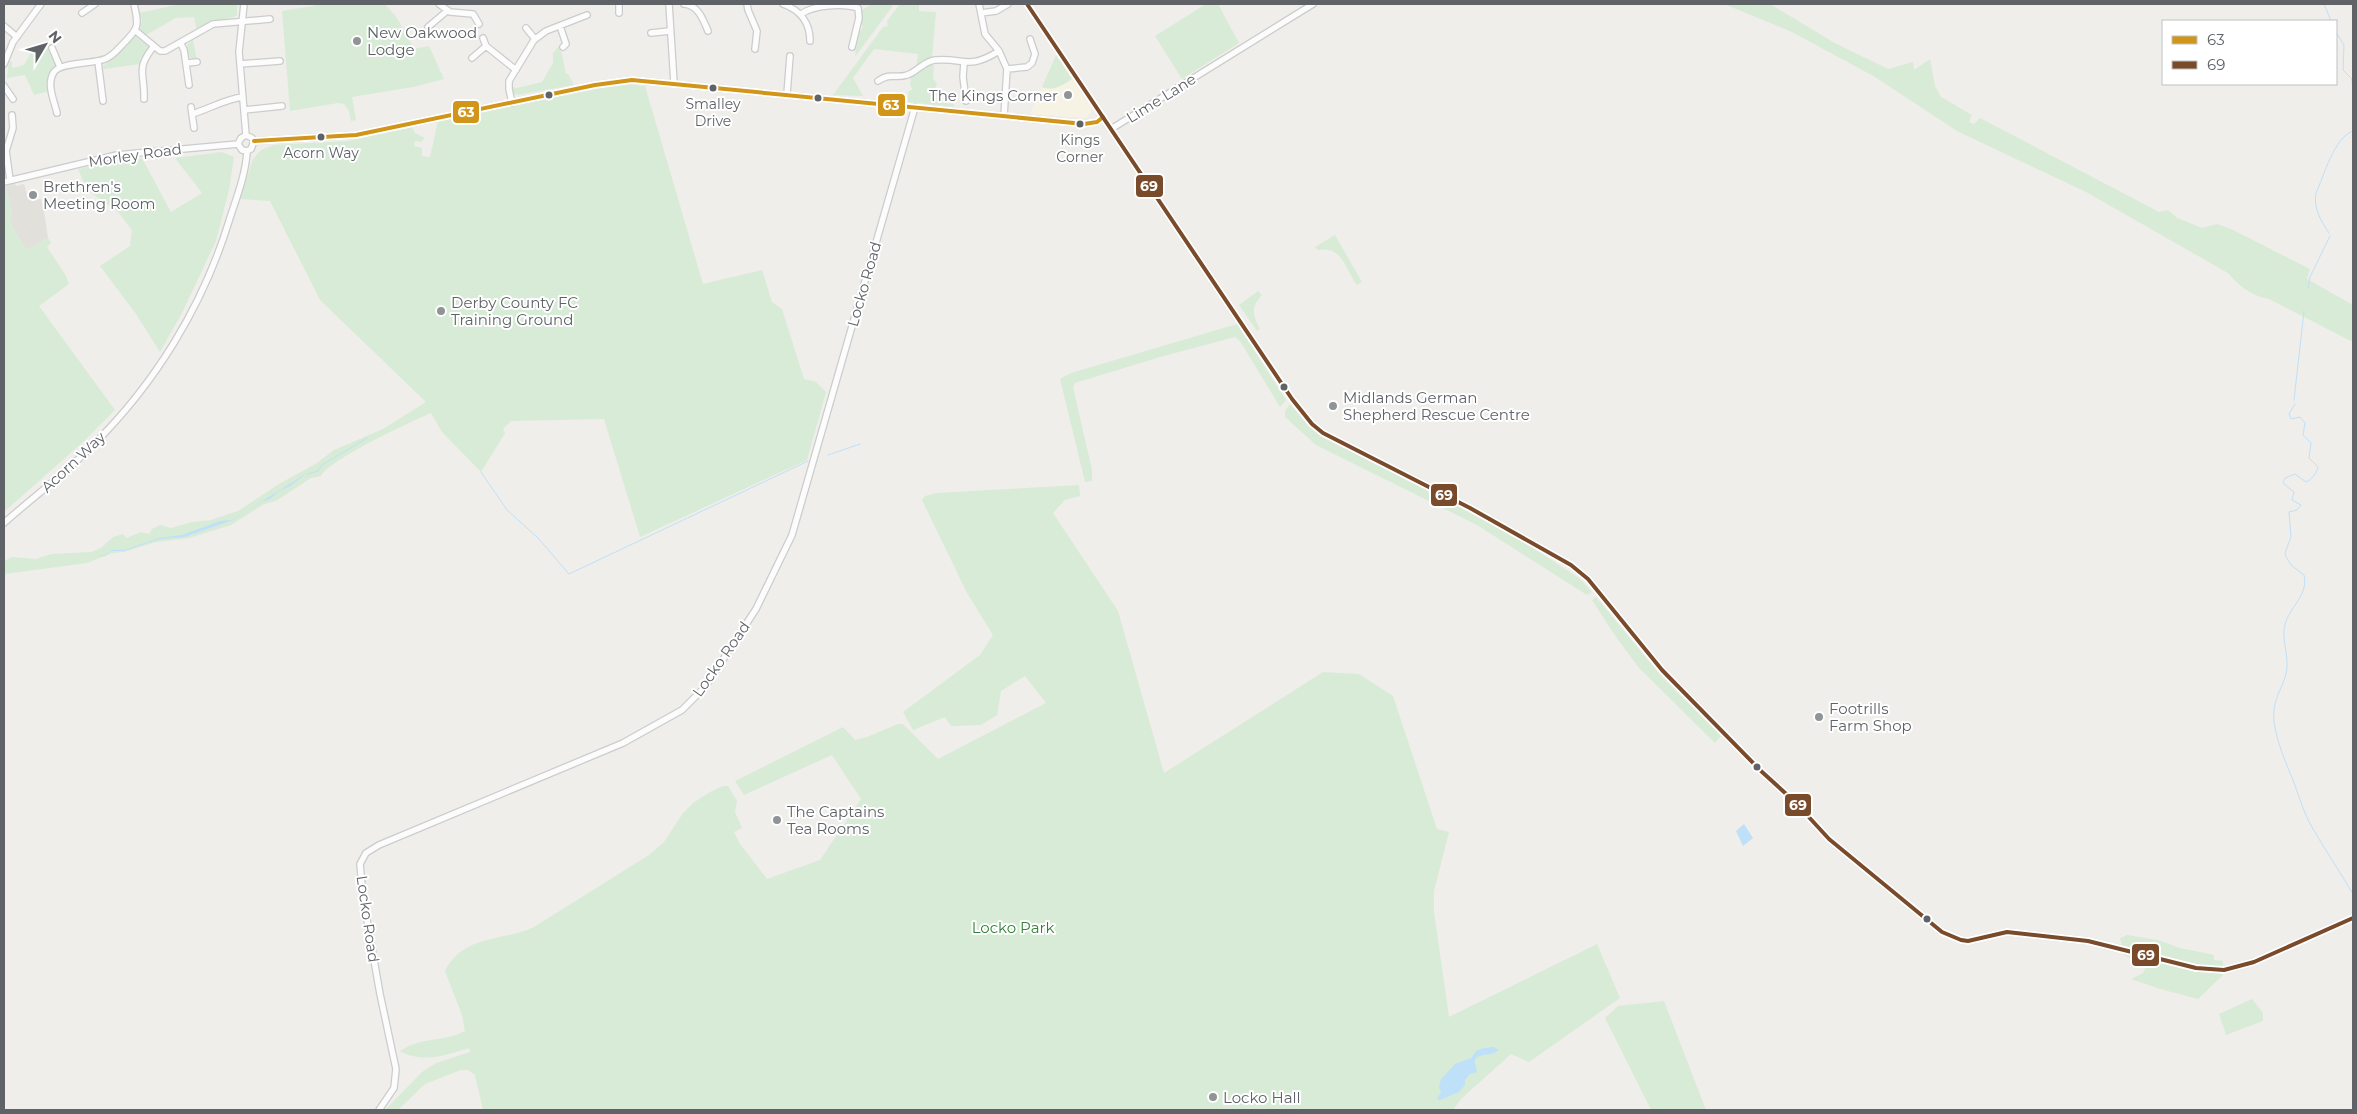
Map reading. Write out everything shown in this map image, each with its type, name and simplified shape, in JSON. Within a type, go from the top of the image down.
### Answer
[{"type":"street","points":[[4,64],[6,55],[17,37],[41,4]]},
{"type":"street","points":[[82,13],[95,4]]},
{"type":"street","points":[[57,113],[50,86],[54,72],[60,67],[98,61],[114,54],[136,31],[138,24],[134,4]]},
{"type":"street","points":[[244,4],[240,64],[246,135]]},
{"type":"street","points":[[438,4],[447,11],[473,14],[479,24]]},
{"type":"street","points":[[619,4],[620,14]]},
{"type":"street","points":[[669,4],[674,83]]},
{"type":"street","points":[[684,4],[697,10],[708,30]]},
{"type":"street","points":[[748,4],[748,10],[760,39],[755,49]]},
{"type":"street","points":[[783,4],[795,8],[800,14],[810,35],[810,41]]},
{"type":"street","points":[[978,4],[985,34],[999,51],[1007,69],[1004,116]]},
{"type":"street","name":"Lime Lane","points":[[1027,4],[1111,129],[1313,4]]},
{"type":"street","points":[[800,14],[813,9],[838,5],[853,6],[860,12],[852,47]]},
{"type":"street","points":[[981,13],[995,11],[1004,5]]},
{"type":"street","points":[[428,27],[447,11]]},
{"type":"street","points":[[512,103],[508,85],[525,52],[535,39],[546,31],[587,14]]},
{"type":"street","points":[[136,31],[160,51],[165,51],[181,44],[213,24],[270,19]]},
{"type":"street","points":[[4,26],[17,37]]},
{"type":"street","points":[[560,26],[566,44],[563,47]]},
{"type":"street","points":[[526,28],[535,39]]},
{"type":"street","points":[[651,33],[670,31]]},
{"type":"street","points":[[484,38],[486,46],[516,70]]},
{"type":"street","points":[[1007,69],[1027,67],[1032,63],[1035,58],[1036,45],[1030,39]]},
{"type":"street","points":[[181,44],[187,63],[189,85]]},
{"type":"street","points":[[144,99],[141,67],[154,46]]},
{"type":"street","points":[[472,58],[486,46]]},
{"type":"street","points":[[52,48],[60,67]]},
{"type":"street","points":[[878,81],[884,73],[908,75],[935,60],[964,63],[980,61],[999,51]]},
{"type":"street","points":[[787,94],[790,56]]},
{"type":"street","points":[[98,61],[103,100]]},
{"type":"street","points":[[240,64],[280,61]]},
{"type":"street","points":[[187,63],[197,62]]},
{"type":"street","points":[[964,63],[963,77],[966,101]]},
{"type":"street","points":[[254,142],[356,135],[620,81],[674,83],[1084,124],[1097,122],[1104,117]]},
{"type":"street","points":[[4,86],[13,99]]},
{"type":"street","points":[[192,114],[215,107],[229,99],[243,97]]},
{"type":"street","points":[[244,110],[282,106]]},
{"type":"street","points":[[191,107],[194,128]]},
{"type":"street","name":"Locko Road","points":[[379,1110],[394,1088],[396,1069],[380,994],[363,897],[360,864],[363,856],[379,845],[623,743],[682,710],[705,686],[756,609],[792,535],[915,107]]},
{"type":"street","points":[[7,181],[6,151],[16,122],[12,115]]},
{"type":"street","points":[[1111,129],[1292,399],[1312,424],[1337,440],[1470,508],[1571,565],[1588,579],[1662,670],[1761,771],[1796,802],[1830,839],[1942,932],[1961,940],[2014,932],[2088,941],[2196,968],[2224,970],[2254,962],[2352,919],[2353,926]]},
{"type":"street","points":[[246,135],[252,138],[254,142]]},
{"type":"street","points":[[246,135],[241,138],[238,144],[242,150],[247,151],[251,149],[254,142]]},
{"type":"street","name":"Morley Road","points":[[7,181],[116,155],[238,144]]},
{"type":"street","name":"Acorn Way","points":[[4,524],[93,445],[126,410],[159,365],[193,310],[212,269],[236,198],[247,151]]},
{"type":"shaded area","points":[[1056,55],[1091,106],[1091,112],[1086,118],[1030,114]]},
{"type":"shaded area","points":[[14,184],[17,186],[24,184],[28,199],[41,199],[45,217],[48,238],[26,250],[10,223],[12,212],[6,186]]},
{"type":"green space","points":[[181,4],[234,4],[237,5],[237,16],[211,22],[197,31],[194,17],[176,18],[146,35],[140,30],[142,20],[139,13]]},
{"type":"green space","points":[[316,4],[385,4],[397,18],[414,49],[429,46],[444,79],[413,87],[352,97],[356,120],[351,121],[349,111],[344,104],[338,103],[290,111],[282,11]]},
{"type":"green space","points":[[872,4],[894,4],[855,57],[857,32],[861,31],[863,26],[860,22],[862,10]]},
{"type":"green space","points":[[900,4],[919,4],[919,11],[936,12],[932,57],[916,68],[918,54],[874,49],[853,78],[863,96],[833,95],[883,27],[888,26],[887,21]]},
{"type":"green space","points":[[1206,4],[1218,4],[1239,43],[1182,79],[1155,36]]},
{"type":"green space","points":[[1724,4],[1770,4],[1833,42],[1888,69],[1913,62],[1914,70],[1930,59],[1935,86],[1941,97],[1972,115],[1969,122],[1974,124],[1980,118],[2159,212],[2168,210],[2177,218],[2202,228],[2217,224],[2231,229],[2310,269],[2307,279],[2353,305],[2353,342],[2269,299],[2251,293],[2228,273],[2086,192],[1957,131],[1875,77],[1792,32]]},
{"type":"green space","points":[[134,35],[150,48],[141,58],[140,64],[104,69],[103,66],[115,57]]},
{"type":"green space","points":[[49,37],[51,38],[48,51],[51,52],[58,66],[47,85],[49,91],[34,95],[25,75],[7,78],[9,60],[12,62],[12,68],[24,65],[33,49],[43,53]]},
{"type":"green space","points":[[193,40],[197,60],[193,61],[188,55],[187,45]]},
{"type":"green space","points":[[558,47],[561,51],[566,74],[568,74],[574,85],[517,95],[513,93],[513,87],[517,88],[542,82],[553,63],[553,53]]},
{"type":"green space","points":[[1056,55],[1072,79],[1054,88],[1042,87]]},
{"type":"green space","points":[[932,63],[934,65],[933,79],[937,83],[931,101],[954,104],[954,107],[908,102],[908,92],[913,89],[910,86],[911,77]]},
{"type":"green space","name":"Derby County FC Training Ground","points":[[620,83],[645,86],[703,284],[762,270],[772,302],[782,309],[804,379],[816,382],[826,392],[807,460],[640,537],[604,419],[511,421],[503,429],[505,433],[481,472],[442,432],[431,413],[389,432],[354,451],[327,469],[321,476],[311,478],[276,501],[264,504],[231,525],[189,538],[156,542],[124,552],[112,553],[87,563],[4,574],[4,561],[12,557],[36,559],[51,554],[91,552],[101,548],[113,537],[123,534],[126,538],[141,532],[149,534],[152,529],[160,525],[171,528],[192,522],[211,520],[238,511],[279,484],[317,463],[334,450],[383,429],[426,402],[320,300],[270,201],[240,199],[253,159],[261,150],[273,145],[348,141],[412,127],[415,133],[425,138],[421,142],[415,141],[414,146],[422,148],[422,156],[430,157],[438,121]]},
{"type":"green space","points":[[222,152],[234,157],[229,190],[216,241],[182,313],[160,352],[136,314],[100,266],[130,246],[132,230],[118,212],[87,190],[78,169],[118,160],[142,158],[171,212],[202,193],[175,158]]},
{"type":"green space","points":[[6,186],[12,212],[10,223],[26,250],[48,238],[51,243],[47,247],[66,276],[69,284],[39,306],[115,410],[83,442],[4,512],[4,187]]},
{"type":"green space","points":[[1335,235],[1362,282],[1357,285],[1338,255],[1326,250],[1318,250],[1315,247]]},
{"type":"green space","points":[[1258,291],[1262,295],[1254,308],[1254,316],[1260,329],[1257,331],[1239,305]]},
{"type":"green space","points":[[1237,324],[1286,400],[1280,407],[1240,341],[1235,337],[1160,357],[1075,383],[1073,387],[1092,470],[1092,481],[1085,482],[1060,379],[1071,373]]},
{"type":"green space","points":[[1290,404],[1309,427],[1519,539],[1579,578],[1592,592],[1587,595],[1477,525],[1316,445],[1285,417],[1285,411]]},
{"type":"green space","name":"Locko Park","points":[[1079,485],[1080,496],[1065,500],[1053,513],[1118,611],[1164,773],[1323,672],[1359,674],[1393,696],[1437,829],[1449,832],[1434,891],[1434,912],[1449,1017],[1597,944],[1620,998],[1529,1062],[1511,1054],[1461,1099],[1453,1110],[483,1110],[475,1075],[468,1070],[461,1070],[425,1084],[398,1110],[385,1110],[422,1072],[436,1063],[470,1052],[469,1048],[426,1058],[409,1055],[400,1051],[416,1043],[448,1037],[465,1031],[462,1015],[445,971],[453,959],[473,945],[534,927],[649,855],[664,842],[683,813],[693,803],[710,792],[723,786],[728,786],[737,801],[735,812],[742,828],[734,832],[740,844],[767,879],[820,860],[861,799],[832,755],[744,795],[735,781],[843,727],[855,740],[898,724],[903,724],[938,759],[1046,703],[1025,676],[1001,691],[997,715],[981,725],[951,726],[945,717],[913,730],[903,712],[980,655],[993,635],[967,593],[922,500],[925,496],[937,493]]},
{"type":"green space","points":[[1596,597],[1662,677],[1721,736],[1715,743],[1639,668],[1592,600]]},
{"type":"green space","points":[[2127,935],[2158,940],[2180,948],[2214,955],[2214,960],[2223,961],[2223,975],[2198,999],[2131,979],[2143,973],[2146,966],[2124,955],[2120,938]]},
{"type":"green space","points":[[2252,999],[2263,1013],[2263,1021],[2226,1035],[2219,1014]]},
{"type":"green space","points":[[1664,1001],[1706,1110],[1651,1110],[1605,1018],[1618,1006]]},
{"type":"water","points":[[307,473],[270,499],[261,502]]},
{"type":"water","points":[[249,510],[233,520],[184,537],[159,539],[124,551],[110,551],[105,556],[98,556],[105,555],[111,550],[124,550],[159,538],[182,535],[220,521],[232,520]]},
{"type":"water","points":[[1744,824],[1753,838],[1743,846],[1736,831]]},
{"type":"water","points":[[1494,1047],[1499,1050],[1479,1056],[1475,1060],[1477,1072],[1470,1074],[1459,1092],[1440,1100],[1437,1099],[1441,1092],[1439,1087],[1441,1079],[1455,1064],[1471,1058],[1476,1051]]},
{"type":"waterway","points":[[2324,4],[2331,20]]},
{"type":"waterway","points":[[2337,34],[2344,45],[2343,70],[2352,79],[2353,97]]},
{"type":"waterway","points":[[2329,233],[2317,209],[2316,193],[2335,149],[2340,141],[2353,131]]},
{"type":"waterway","points":[[2308,288],[2310,277],[2330,236]]},
{"type":"waterway","points":[[2294,400],[2304,311]]},
{"type":"waterway","points":[[2295,404],[2289,414],[2291,419],[2300,417],[2305,423],[2303,435],[2311,443],[2309,458],[2318,467],[2310,480],[2306,482],[2295,474],[2285,478],[2283,482],[2294,492],[2292,500],[2301,505],[2297,510],[2289,512],[2291,537],[2285,553],[2291,565],[2304,575],[2305,583],[2300,597],[2289,615],[2284,630],[2287,668],[2274,706],[2274,722],[2277,737],[2307,817],[2353,894]]},
{"type":"waterway","points":[[307,474],[318,471],[322,465],[367,438]]},
{"type":"waterway","points":[[828,455],[860,444]]},
{"type":"waterway","points":[[481,472],[507,510],[538,538],[569,574],[808,461]]},
{"type":"transit line","name":"69","points":[[1027,4],[1292,399],[1312,424],[1323,433],[1470,508],[1571,565],[1588,579],[1662,670],[1761,771],[1795,802],[1829,839],[1942,932],[1968,941],[2007,932],[2088,941],[2196,968],[2224,970],[2254,962],[2353,918]]},
{"type":"transit line","name":"63","points":[[254,141],[356,135],[595,85],[632,80],[1084,124],[1097,122],[1103,117]]},
{"type":"place","name":"New Oakwood Lodge","points":[[357,41]]},
{"type":"place","name":"Smalley Drive","points":[[713,88]]},
{"type":"place","name":"The Kings Corner","points":[[1068,95]]},
{"type":"place","name":"Kings Corner","points":[[1080,124]]},
{"type":"place","name":"Acorn Way","points":[[321,137]]},
{"type":"place","name":"Brethren's Meeting Room","points":[[33,195]]},
{"type":"place","name":"Derby County FC Training Ground","points":[[441,311]]},
{"type":"place","name":"Midlands German Shepherd Rescue Centre","points":[[1333,406]]},
{"type":"place","name":"Footrills Farm Shop","points":[[1819,717]]},
{"type":"place","name":"The Captains Tea Rooms","points":[[777,820]]},
{"type":"place","name":"Locko Hall","points":[[1213,1097]]}]
